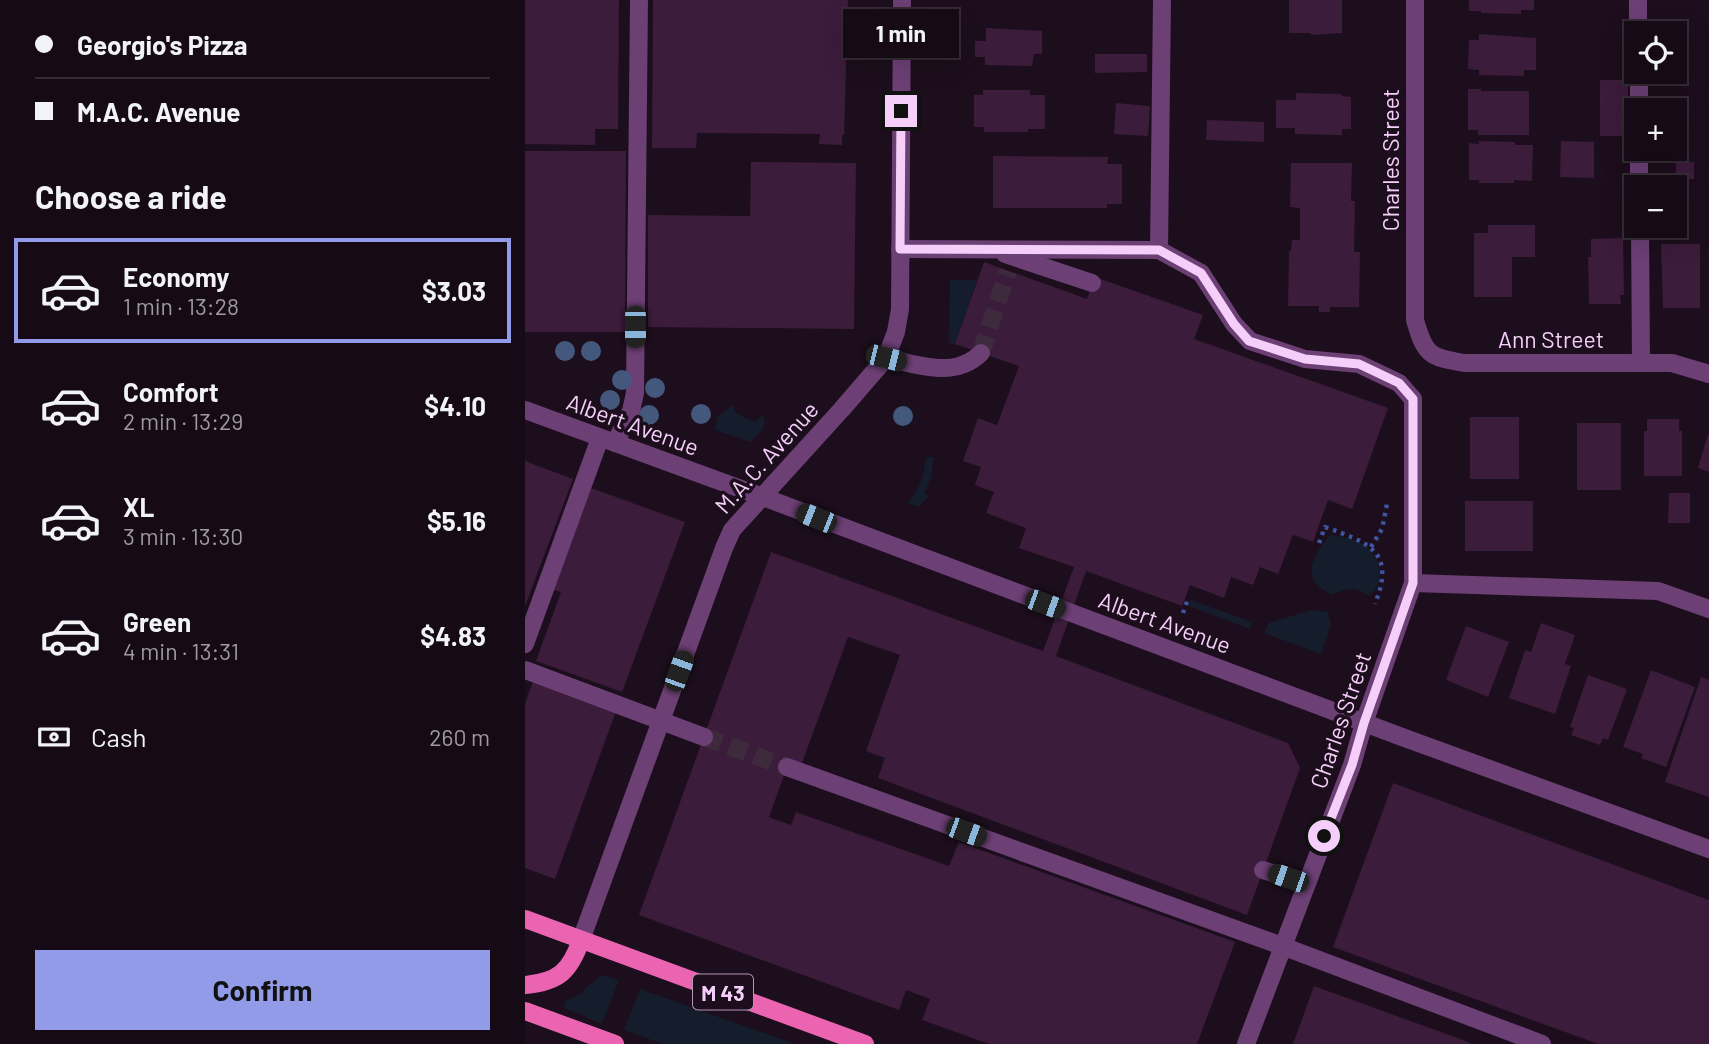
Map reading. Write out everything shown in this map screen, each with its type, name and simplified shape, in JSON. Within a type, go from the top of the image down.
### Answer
[{"type":"main road","name":"M 43","points":[[525,919],[865,1044]]},
{"type":"main road","points":[[525,985],[544,984],[566,971],[581,940]]},
{"type":"main road","points":[[525,1011],[615,1044]]},
{"type":"street","points":[[525,644],[608,441],[631,411],[635,393],[639,0]]},
{"type":"street","name":"M.A.C. Avenue","points":[[581,940],[732,530],[886,358],[896,332],[900,309],[902,0]]},
{"type":"street","points":[[900,249],[999,258],[1159,250],[1162,0]]},
{"type":"street","name":"Charles Street","points":[[1415,0],[1415,320]]},
{"type":"street","points":[[1638,0],[1638,21]]},
{"type":"street","points":[[1640,238],[1641,363]]},
{"type":"street","name":"Charles Street","points":[[1159,250],[1201,273],[1234,324],[1249,341],[1305,359],[1359,364],[1399,383],[1413,399],[1413,583],[1352,765],[1246,1044]]},
{"type":"street","points":[[999,258],[1092,283]]},
{"type":"street","name":"Ann Street","points":[[1415,320],[1422,344],[1439,359],[1464,363],[1672,363],[1709,374]]},
{"type":"street","points":[[886,358],[939,369],[964,365],[981,353]]},
{"type":"street","name":"Albert Avenue","points":[[525,410],[1709,849]]},
{"type":"street","points":[[1413,583],[1658,592],[1709,609]]},
{"type":"street","points":[[525,670],[704,737]]},
{"type":"street","points":[[787,768],[1542,1044]]},
{"type":"street","points":[[1263,870],[1305,884]]},
{"type":"path","points":[[1319,543],[1325,527],[1359,539],[1371,547],[1384,573],[1375,604]]},
{"type":"path","points":[[1183,613],[1188,598]]},
{"type":"shaded area","points":[[950,280],[977,280],[955,344],[949,344]]},
{"type":"shaded area","points":[[733,405],[737,414],[755,422],[762,415],[765,419],[764,428],[751,442],[715,430],[718,416]]},
{"type":"shaded area","points":[[926,457],[934,457],[931,478],[924,493],[929,496],[919,507],[907,503],[921,482]]},
{"type":"shaded area","points":[[1330,535],[1367,547],[1376,558],[1380,572],[1378,585],[1369,596],[1351,589],[1333,595],[1316,583],[1312,575],[1314,560]]},
{"type":"shaded area","points":[[1191,600],[1252,622],[1250,629],[1189,606]]},
{"type":"shaded area","points":[[1311,610],[1328,612],[1331,624],[1321,654],[1264,633],[1269,623]]},
{"type":"shaded area","points":[[601,975],[619,980],[602,1024],[564,1008],[565,1001],[578,995]]},
{"type":"shaded area","points":[[640,989],[795,1044],[663,1044],[624,1030]]},
{"type":"building","points":[[525,0],[619,0],[618,129],[595,129],[595,145],[525,144]]},
{"type":"building","points":[[653,0],[848,0],[842,145],[819,144],[820,134],[697,133],[696,148],[652,148]]},
{"type":"building","points":[[1289,0],[1342,0],[1342,33],[1289,33]]},
{"type":"building","points":[[1469,0],[1534,0],[1534,10],[1521,10],[1521,14],[1481,13],[1469,11]]},
{"type":"building","points":[[986,28],[1042,31],[1042,54],[1034,54],[1032,66],[985,65],[985,57],[975,57],[975,41],[986,41]]},
{"type":"building","points":[[1479,34],[1536,38],[1536,70],[1524,70],[1524,76],[1479,75],[1479,70],[1468,69],[1469,40],[1479,40]]},
{"type":"building","points":[[1095,54],[1147,54],[1147,72],[1095,73]]},
{"type":"building","points":[[1600,80],[1624,80],[1624,84],[1628,84],[1628,98],[1624,98],[1624,136],[1600,136]]},
{"type":"building","points":[[1468,89],[1529,91],[1529,135],[1478,135],[1478,130],[1468,130]]},
{"type":"building","points":[[983,90],[1030,90],[1030,95],[1045,95],[1045,129],[1028,129],[1028,132],[984,132],[984,127],[974,127],[974,95],[983,95]]},
{"type":"building","points":[[1296,93],[1341,94],[1351,97],[1351,129],[1342,129],[1342,135],[1295,134],[1295,128],[1276,128],[1276,100],[1296,100]]},
{"type":"building","points":[[1116,103],[1150,106],[1148,136],[1114,134]]},
{"type":"building","points":[[1207,120],[1264,122],[1264,142],[1206,140]]},
{"type":"building","points":[[1479,141],[1533,145],[1532,181],[1479,183],[1479,180],[1469,180],[1469,143],[1479,144]]},
{"type":"building","points":[[1561,141],[1594,142],[1594,178],[1560,177]]},
{"type":"building","points":[[525,151],[626,151],[625,332],[525,332]]},
{"type":"building","points":[[993,156],[1108,157],[1107,164],[1122,164],[1122,204],[1107,204],[1107,208],[993,208]]},
{"type":"building","points":[[751,162],[856,163],[854,329],[648,327],[648,215],[750,216]]},
{"type":"building","points":[[1676,162],[1694,162],[1694,179],[1687,179],[1687,175],[1676,175]]},
{"type":"building","points":[[1291,163],[1352,163],[1351,201],[1355,201],[1354,252],[1360,252],[1359,307],[1330,307],[1330,312],[1319,312],[1319,306],[1288,306],[1289,251],[1292,240],[1300,240],[1300,208],[1290,207]]},
{"type":"building","points":[[1488,225],[1535,225],[1535,257],[1512,257],[1512,297],[1474,297],[1474,233],[1488,233]]},
{"type":"building","points":[[1623,238],[1624,295],[1620,295],[1621,304],[1589,304],[1588,257],[1591,257],[1591,239]]},
{"type":"building","points":[[1661,244],[1700,244],[1700,308],[1663,308]]},
{"type":"building","points":[[984,262],[1087,299],[1095,277],[1203,315],[1194,339],[1388,408],[1352,509],[1328,500],[1313,542],[1293,535],[1278,574],[1260,567],[1253,585],[1231,577],[1224,598],[1190,585],[1182,606],[1086,571],[1056,656],[1288,743],[1300,768],[1247,915],[878,778],[885,758],[866,751],[900,655],[848,637],[802,763],[790,759],[769,817],[791,825],[796,812],[949,866],[959,842],[1235,942],[1197,1044],[989,1044],[922,1020],[930,999],[906,990],[899,1010],[639,915],[771,552],[1043,651],[1074,567],[1019,548],[1026,528],[986,513],[994,492],[975,485],[981,467],[963,461],[978,418],[997,425],[1019,366],[955,344]]},
{"type":"building","points":[[1470,417],[1519,417],[1519,479],[1470,479]]},
{"type":"building","points":[[1647,419],[1679,419],[1679,431],[1682,431],[1682,476],[1644,476],[1644,431],[1647,431]]},
{"type":"building","points":[[1577,423],[1621,423],[1621,490],[1577,490]]},
{"type":"building","points":[[1709,434],[1709,472],[1698,468]]},
{"type":"building","points":[[525,461],[573,479],[525,606]]},
{"type":"building","points":[[591,488],[685,522],[622,692],[536,661],[561,592],[554,590]]},
{"type":"building","points":[[1669,493],[1690,493],[1690,523],[1668,523]]},
{"type":"building","points":[[1465,501],[1533,501],[1533,551],[1465,551]]},
{"type":"building","points":[[1541,623],[1575,635],[1565,664],[1571,666],[1555,714],[1509,698],[1525,650],[1531,652]]},
{"type":"building","points":[[1466,626],[1509,642],[1488,697],[1446,680]]},
{"type":"building","points":[[1651,670],[1695,687],[1666,767],[1641,758],[1643,754],[1623,747]]},
{"type":"building","points":[[1588,675],[1627,689],[1608,740],[1603,738],[1600,745],[1571,735],[1574,728],[1570,727]]},
{"type":"building","points":[[1701,677],[1709,680],[1709,797],[1665,782]]},
{"type":"building","points":[[533,681],[616,711],[555,879],[525,868],[525,704]]},
{"type":"building","points":[[1393,783],[1709,900],[1709,1044],[1598,1044],[1333,947]]},
{"type":"building","points":[[1314,986],[1463,1040],[1472,1044],[1293,1044]]},
{"type":"tunnel","points":[[981,353],[1008,271]]},
{"type":"tunnel","points":[[704,737],[787,767]]},
{"type":"route","points":[[901,111],[900,249],[1159,250],[1201,273],[1234,324],[1249,341],[1305,359],[1359,364],[1399,383],[1413,399],[1413,583],[1352,765],[1324,836]]}]
